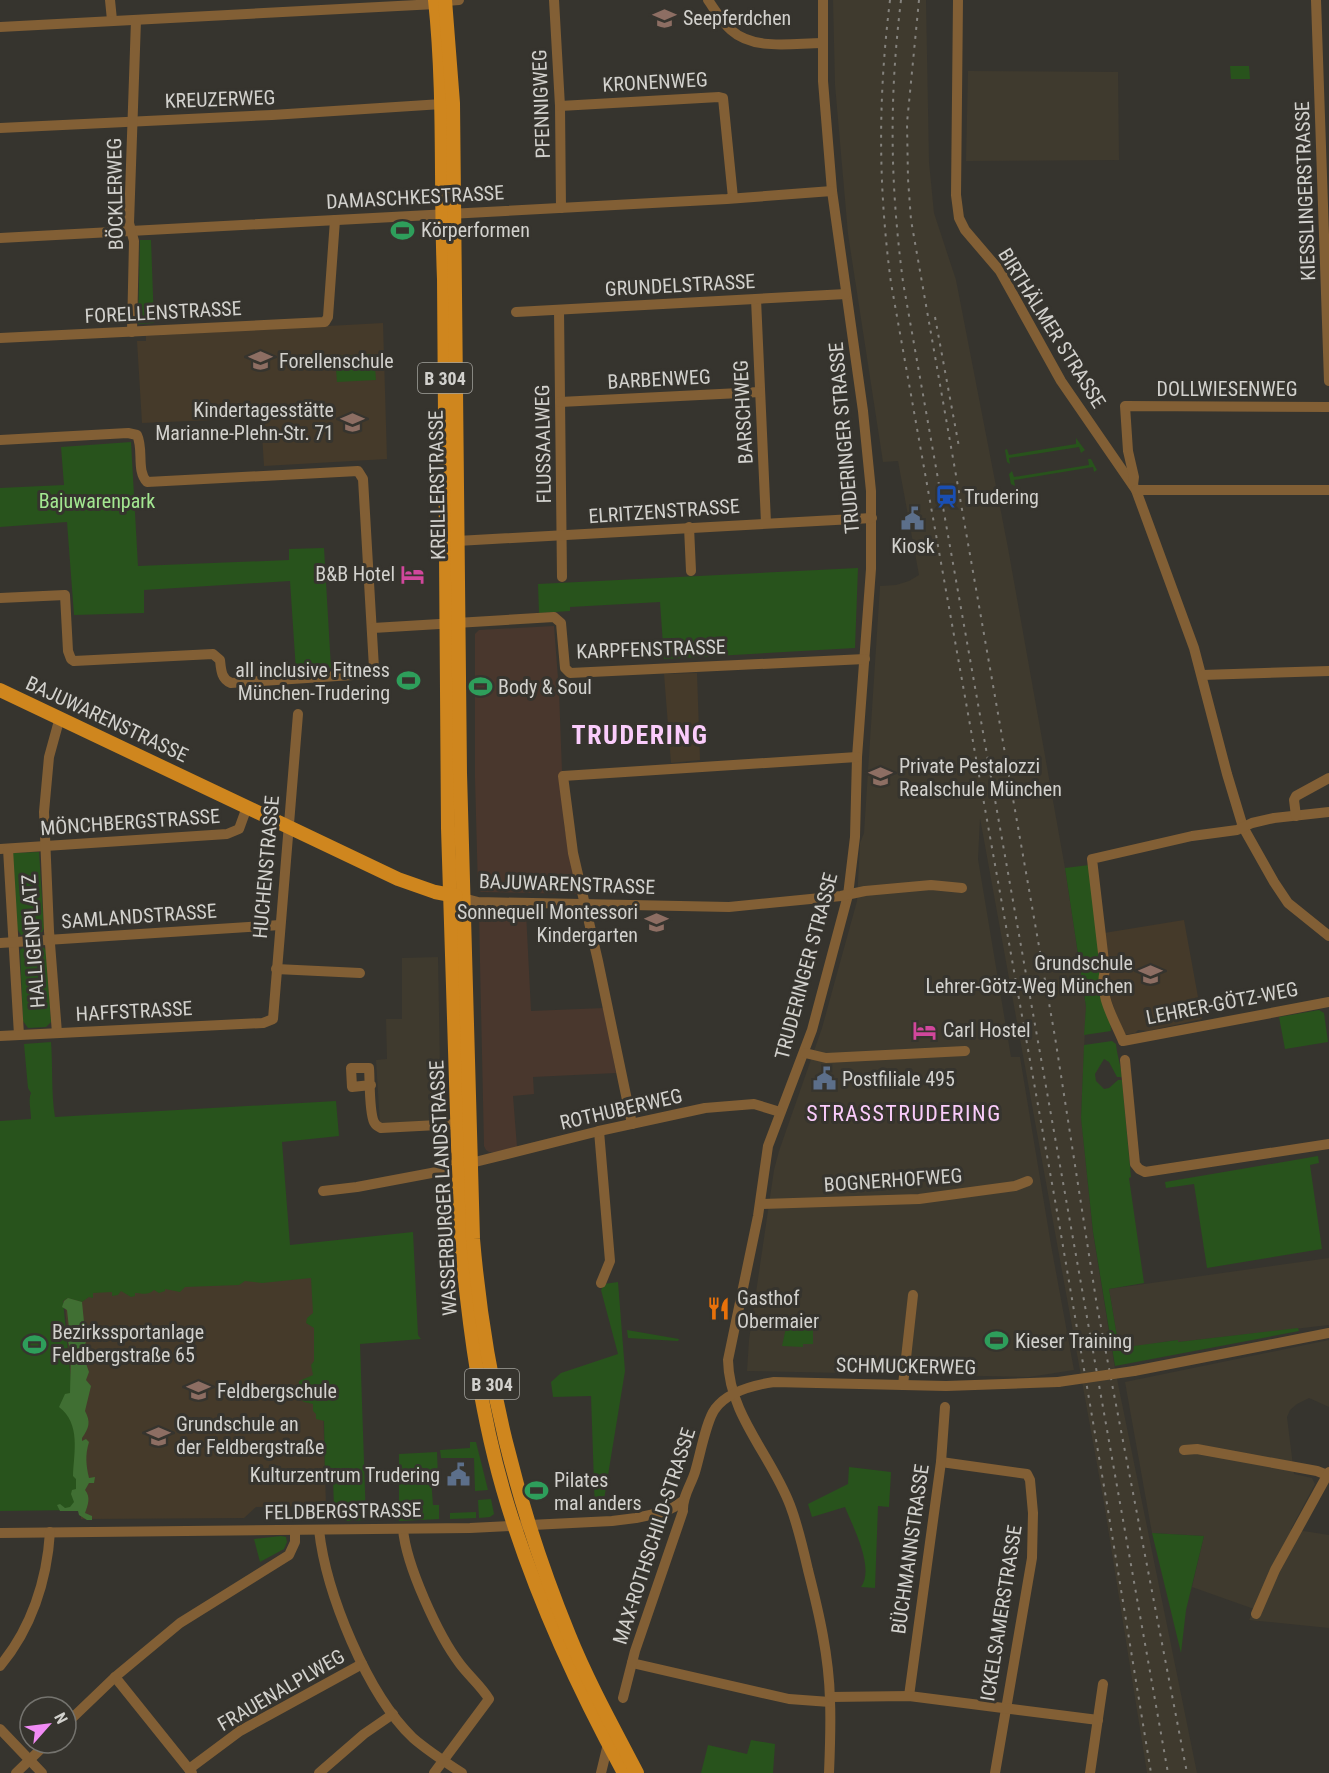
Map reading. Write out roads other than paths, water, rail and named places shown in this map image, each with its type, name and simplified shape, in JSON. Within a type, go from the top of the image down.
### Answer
[{"type":"main road","name":"KREILLERSTRASSE","points":[[444,1],[442,104],[448,214],[458,540],[452,623]]},
{"type":"main road","name":"KREILLERSTRASSE","points":[[444,1],[453,103],[444,291],[456,897]]},
{"type":"main road","name":"BAJUWARENSTRASSE","points":[[0,690],[409,884],[456,897]]},
{"type":"main road","name":"WASSERBURGER LANDSTRASSE","points":[[456,897],[457,1124],[465,1166],[461,1240],[473,1349],[489,1436],[514,1525],[567,1661],[624,1773]]},
{"type":"main road","name":"WASSERBURGER LANDSTRASSE","points":[[456,897],[465,1166],[486,1347],[510,1465],[569,1635],[594,1691],[637,1773]]},
{"type":"street","points":[[110,0],[112,20]]},
{"type":"street","name":"PFENNIGWEG","points":[[554,0],[560,105],[561,208]]},
{"type":"street","points":[[708,0],[730,29],[741,38],[751,42],[822,43]]},
{"type":"street","name":"TRUDERINGER STRASSE","points":[[823,0],[825,110],[832,191],[862,411],[872,518],[871,569],[857,757],[855,837],[848,895],[805,1053],[780,1112],[765,1158],[760,1204],[729,1349],[728,1368],[733,1395],[741,1414],[782,1486],[794,1517],[813,1588],[824,1639],[830,1700],[829,1773]]},
{"type":"street","name":"BIRTHÄLMER STRASSE","points":[[958,0],[956,195],[959,218],[965,230],[1000,271],[1061,381],[1134,488],[1169,575],[1203,675],[1235,806],[1243,827],[1288,903],[1327,932]]},
{"type":"street","name":"KIESSLINGERSTRASSE","points":[[1316,0],[1325,161],[1329,381]]},
{"type":"street","points":[[0,27],[444,1]]},
{"type":"street","name":"BÖCKLERWEG","points":[[132,332],[134,241],[129,223],[136,20]]},
{"type":"street","name":"KRONENWEG","points":[[560,105],[723,98],[733,198]]},
{"type":"street","name":"KREUZERWEG","points":[[0,128],[442,104]]},
{"type":"street","name":"DAMASCHKESTRASSE","points":[[0,238],[832,191]]},
{"type":"street","name":"FORELLENSTRASSE","points":[[0,338],[327,320],[336,220]]},
{"type":"street","name":"GRUNDELSTRASSE","points":[[516,312],[846,294]]},
{"type":"street","name":"BARSCHWEG","points":[[756,299],[766,523]]},
{"type":"street","name":"FLUSSAALWEG","points":[[558,310],[562,577]]},
{"type":"street","name":"BARBENWEG","points":[[560,402],[760,392]]},
{"type":"street","name":"BIRTHÄLMER STRASSE","points":[[1125,406],[1128,451],[1134,488]]},
{"type":"street","name":"DOLLWIESENWEG","points":[[1125,406],[1329,407]]},
{"type":"street","points":[[0,440],[128,433],[137,435],[140,442],[142,475],[147,482],[358,471],[363,479],[374,668],[368,674],[231,683],[226,681],[220,660],[213,654],[74,661],[68,651],[65,595],[0,598]]},
{"type":"street","points":[[1116,459],[1128,451]]},
{"type":"street","points":[[1134,488],[1329,490]]},
{"type":"street","name":"ELRITZENSTRASSE","points":[[458,540],[872,518]]},
{"type":"street","points":[[689,527],[691,571]]},
{"type":"street","name":"KARPFENSTRASSE","points":[[452,623],[554,617],[561,623],[565,668],[570,673],[865,659]]},
{"type":"street","points":[[373,628],[452,623]]},
{"type":"street","points":[[1203,675],[1329,671]]},
{"type":"street","name":"HUCHENSTRASSE","points":[[270,1022],[274,1014],[279,925],[298,714]]},
{"type":"street","name":"HALLIGENPLATZ","points":[[57,1033],[44,812],[46,773],[60,717]]},
{"type":"street","points":[[632,1124],[569,828],[563,776],[857,757]]},
{"type":"street","points":[[1296,816],[1294,800],[1296,796],[1329,778]]},
{"type":"street","points":[[1223,831],[1231,820],[1235,806]]},
{"type":"street","name":"MÖNCHBERGSTRASSE","points":[[4,849],[227,834],[239,830],[247,807]]},
{"type":"street","points":[[1223,831],[1237,830],[1263,821],[1329,812]]},
{"type":"street","name":"LEHRER-GÖTZ-WEG","points":[[1223,831],[1092,859],[1105,970],[1102,978],[1104,993],[1123,1041],[1329,1002]]},
{"type":"street","name":"HALLIGENPLATZ","points":[[4,849],[19,1035]]},
{"type":"street","name":"BAJUWARENSTRASSE","points":[[456,897],[478,902],[729,906],[931,885],[962,888]]},
{"type":"street","name":"SAMLANDSTRASSE","points":[[0,942],[279,925]]},
{"type":"street","points":[[276,969],[360,973]]},
{"type":"street","name":"HAFFSTRASSE","points":[[0,1036],[270,1022]]},
{"type":"street","points":[[805,1053],[826,1058],[965,1051]]},
{"type":"street","points":[[1125,1060],[1135,1164],[1145,1172],[1329,1144]]},
{"type":"street","points":[[371,1085],[373,1120],[375,1125],[381,1128],[457,1124]]},
{"type":"street","name":"ROTHUBERWEG","points":[[323,1191],[357,1187],[465,1166],[598,1131],[705,1108],[753,1104],[780,1112]]},
{"type":"street","points":[[598,1131],[610,1261],[601,1283]]},
{"type":"street","name":"BOGNERHOFWEG","points":[[760,1204],[919,1199],[1015,1186],[1028,1181]]},
{"type":"street","points":[[903,1385],[913,1294]]},
{"type":"street","name":"SCHMUCKERWEG","points":[[733,1395],[752,1387],[774,1382],[903,1385],[1002,1385],[1058,1382],[1134,1371],[1329,1333]]},
{"type":"street","name":"MAX-ROTHSCHILD-STRASSE","points":[[623,1698],[632,1663],[683,1511],[683,1501],[693,1479],[713,1410],[733,1395]]},
{"type":"street","name":"BÜCHMANNSTRASSE","points":[[909,1695],[941,1462],[945,1407]]},
{"type":"street","points":[[1184,1450],[1197,1449],[1328,1474],[1275,1570],[1256,1614]]},
{"type":"street","name":"ICKELSAMERSTRASSE","points":[[941,1462],[1027,1474],[1030,1480],[1033,1513],[1032,1558],[995,1773]]},
{"type":"street","name":"FELDBERGSTRASSE","points":[[0,1533],[470,1528],[636,1518],[664,1512],[683,1501]]},
{"type":"street","points":[[403,1528],[404,1541],[438,1628],[460,1664],[489,1698],[434,1773]]},
{"type":"street","points":[[78,1712],[115,1677],[180,1623],[289,1555],[295,1542],[295,1530]]},
{"type":"street","points":[[319,1530],[331,1584],[362,1664],[393,1714],[413,1737],[462,1773]]},
{"type":"street","points":[[0,1666],[20,1638],[35,1605],[49,1559],[50,1532]]},
{"type":"street","points":[[632,1663],[789,1699],[830,1700],[909,1695],[1098,1720]]},
{"type":"street","name":"FRAUENALPLWEG","points":[[191,1771],[240,1731],[362,1664]]},
{"type":"street","points":[[115,1677],[191,1771]]},
{"type":"street","points":[[1090,1773],[1103,1684]]},
{"type":"street","points":[[319,1773],[357,1740],[393,1714]]},
{"type":"street","points":[[0,1729],[42,1773]]},
{"type":"street","points":[[601,1773],[608,1744]]},
{"type":"street","points":[[16,1773],[34,1755]]},
{"type":"railway","points":[[890,0],[883,72],[881,142],[884,211],[891,283],[1058,1217],[1151,1773]]},
{"type":"railway","points":[[901,0],[894,72],[893,175],[903,282],[1168,1773]]},
{"type":"railway","points":[[919,0],[907,123],[911,220],[1055,1037],[1097,1306],[1187,1773]]},
{"type":"railway","points":[[935,317],[959,447]]},
{"type":"place","name":"Seepferdchen","points":[[665,18]]},
{"type":"place","name":"Körperformen","points":[[403,230]]},
{"type":"place","name":"Forellenschule","points":[[261,361]]},
{"type":"place","name":"Kindertagesstätte Marianne-Plehn-Str. 71","points":[[352,422]]},
{"type":"place","name":"Trudering","points":[[946,497]]},
{"type":"place","name":"Kiosk","points":[[913,519]]},
{"type":"place","name":"B&B Hotel","points":[[413,574]]},
{"type":"place","name":"all inclusive Fitness München-Trudering","points":[[408,681]]},
{"type":"place","name":"Body & Soul","points":[[480,687]]},
{"type":"place","name":"Private Pestalozzi Realschule München","points":[[881,777]]},
{"type":"place","name":"Sonnequell Montessori Kindergarten","points":[[656,923]]},
{"type":"place","name":"Grundschule Lehrer-Götz-Weg München","points":[[1151,974]]},
{"type":"place","name":"Carl Hostel","points":[[925,1030]]},
{"type":"place","name":"Postfiliale 495","points":[[824,1079]]},
{"type":"place","name":"Gasthof Obermaier","points":[[719,1309]]},
{"type":"place","name":"Kieser Training","points":[[997,1341]]},
{"type":"place","name":"Bezirkssportanlage Feldbergstraße 65","points":[[34,1344]]},
{"type":"place","name":"Feldbergschule","points":[[199,1391]]},
{"type":"place","name":"Grundschule an der Feldbergstraße","points":[[158,1436]]},
{"type":"place","name":"Kulturzentrum Trudering","points":[[458,1475]]},
{"type":"place","name":"Pilates mal anders","points":[[536,1491]]},
{"type":"district","name":"TRUDERING","points":[[640,735]]},
{"type":"district","name":"STRASSTRUDERING","points":[[904,1113]]},
{"type":"park label","name":"Bajuwarenpark","points":[[97,501]]}]
